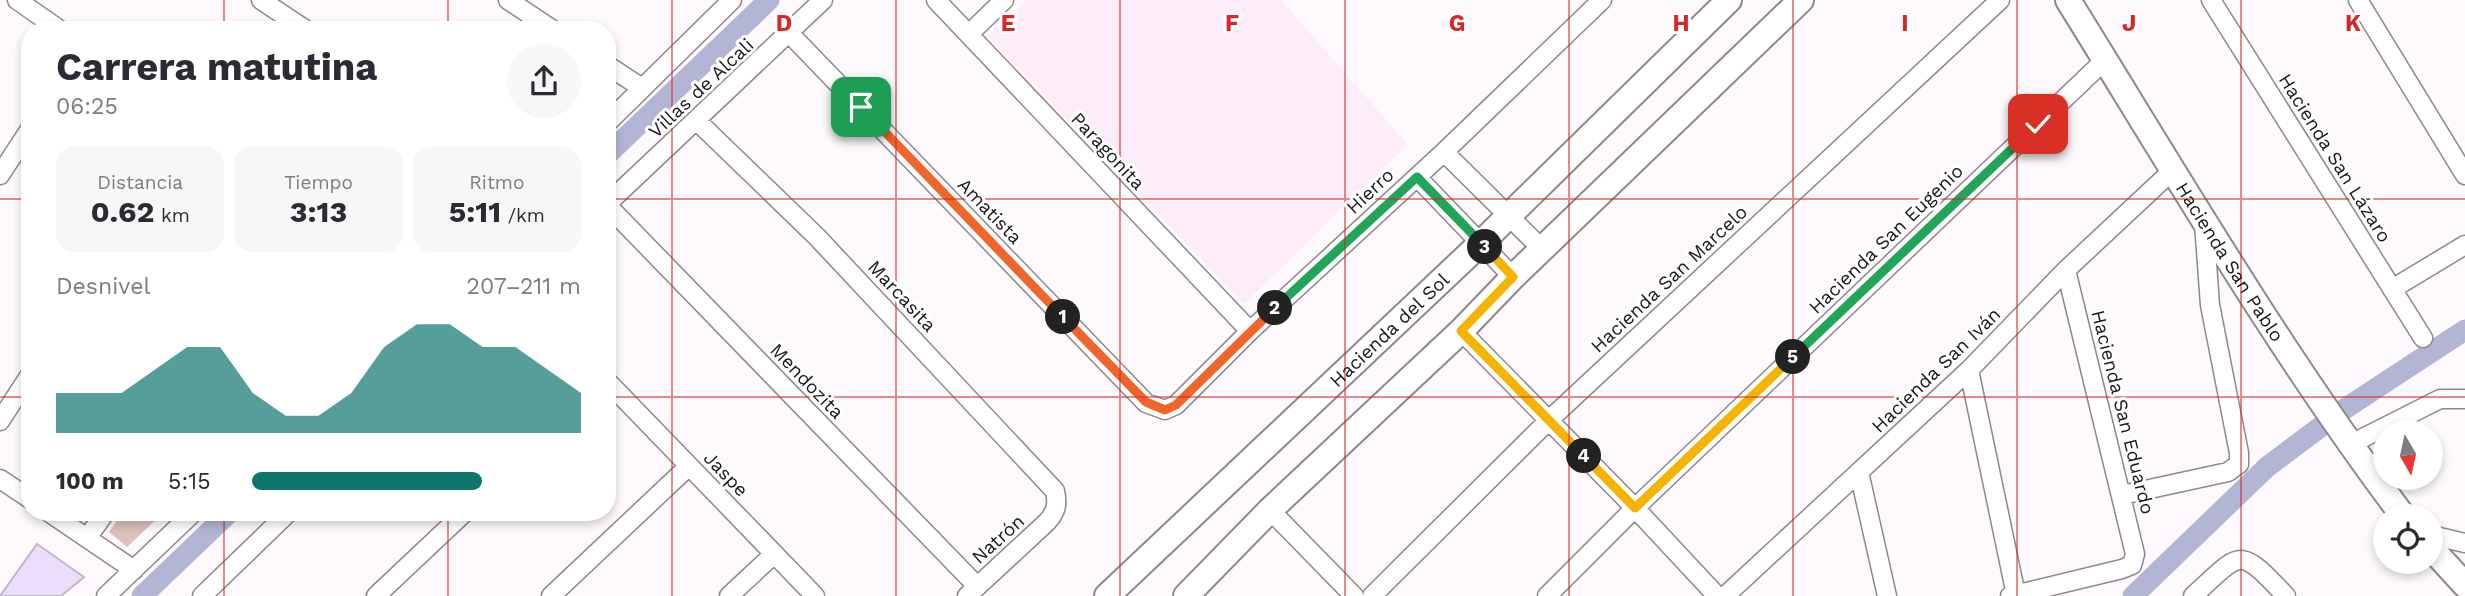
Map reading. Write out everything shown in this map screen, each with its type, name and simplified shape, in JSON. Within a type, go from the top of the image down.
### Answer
[{"type":"street","points":[[17,0],[47,21]]},
{"type":"street","points":[[261,0],[292,21]]},
{"type":"street","points":[[508,0],[540,21]]},
{"type":"street","name":"Villas de Alcali","points":[[616,115],[732,0]]},
{"type":"street","name":"Villas de Alcali","points":[[616,197],[823,0]]},
{"type":"street","name":"Paragonita","points":[[936,0],[1250,331]]},
{"type":"street","points":[[969,34],[1004,0]]},
{"type":"street","name":"Hierro","points":[[1165,410],[1176,405],[1250,331],[1444,152],[1602,0]]},
{"type":"street","name":"Hacienda del Sol","points":[[1107,596],[1481,243],[1729,0]]},
{"type":"street","points":[[1186,596],[1270,510],[1461,331],[1513,277],[1801,0]]},
{"type":"street","name":"Hacienda San Marcelo","points":[[1373,596],[1549,420],[2000,0]]},
{"type":"street","name":"Hacienda San Pablo","points":[[2068,0],[2172,171],[2347,441],[2394,504]]},
{"type":"street","name":"Hacienda San Lázaro","points":[[2211,0],[2423,338]]},
{"type":"street","points":[[2357,0],[2464,171]]},
{"type":"street","name":"Amatista","points":[[789,33],[1146,402],[1165,410]]},
{"type":"street","name":"Hacienda San Eugenio","points":[[1547,596],[1635,508],[2105,60]]},
{"type":"street","points":[[616,71],[642,88]]},
{"type":"street","name":"Marcasita","points":[[697,121],[817,237],[1055,491],[1058,501],[1055,512]]},
{"type":"street","points":[[0,175],[21,143]]},
{"type":"street","points":[[1444,152],[1543,250]]},
{"type":"street","name":"Hacienda San Iván","points":[[1725,596],[1969,370],[2066,270],[2172,171]]},
{"type":"street","points":[[1417,177],[1513,277]]},
{"type":"street","name":"Mendozita","points":[[616,215],[972,591]]},
{"type":"street","points":[[2122,495],[2228,472],[2239,464],[2210,305],[2204,220]]},
{"type":"street","points":[[2392,289],[2465,244]]},
{"type":"street","name":"Hacienda San Eduardo","points":[[2013,595],[2122,569],[2132,565],[2135,554],[2066,270]]},
{"type":"street","points":[[1461,331],[1635,508],[1717,596]]},
{"type":"street","points":[[1969,370],[2013,595]]},
{"type":"street","points":[[0,421],[21,389]]},
{"type":"street","name":"Jaspe","points":[[616,390],[815,596]]},
{"type":"street","points":[[2347,441],[2440,399],[2465,399]]},
{"type":"street","points":[[551,596],[688,466]]},
{"type":"street","points":[[1859,472],[1887,596]]},
{"type":"street","points":[[0,479],[21,493]]},
{"type":"street","points":[[1270,510],[1354,596]]},
{"type":"street","name":"Natrón","points":[[972,591],[1047,523],[1055,512]]},
{"type":"street","points":[[62,521],[134,570]]},
{"type":"street","points":[[88,538],[99,521]]},
{"type":"street","points":[[106,596],[185,521]]},
{"type":"street","points":[[202,596],[280,521]]},
{"type":"street","points":[[376,596],[456,521]]},
{"type":"street","points":[[2443,537],[2465,542]]},
{"type":"street","points":[[729,596],[774,554]]},
{"type":"street","points":[[2193,596],[2226,565],[2244,559],[2254,563],[2286,596]]},
{"type":"street","points":[[2443,561],[2465,585]]},
{"type":"shaded area","points":[[1027,0],[1281,0],[1408,145],[1244,304],[988,36]]},
{"type":"shaded area","points":[[117,521],[155,521],[127,547],[109,532]]},
{"type":"building","points":[[37,544],[84,577],[61,596],[0,596]]},
{"type":"waterway","points":[[616,146],[769,0]]},
{"type":"waterway","points":[[2133,596],[2267,467],[2343,410],[2465,330]]},
{"type":"waterway","points":[[142,596],[221,521]]},
{"type":"route","points":[[861,107],[1146,402],[1165,410],[1176,405],[1250,331],[1417,177],[1513,277],[1461,331],[1635,508],[2038,124]]}]
